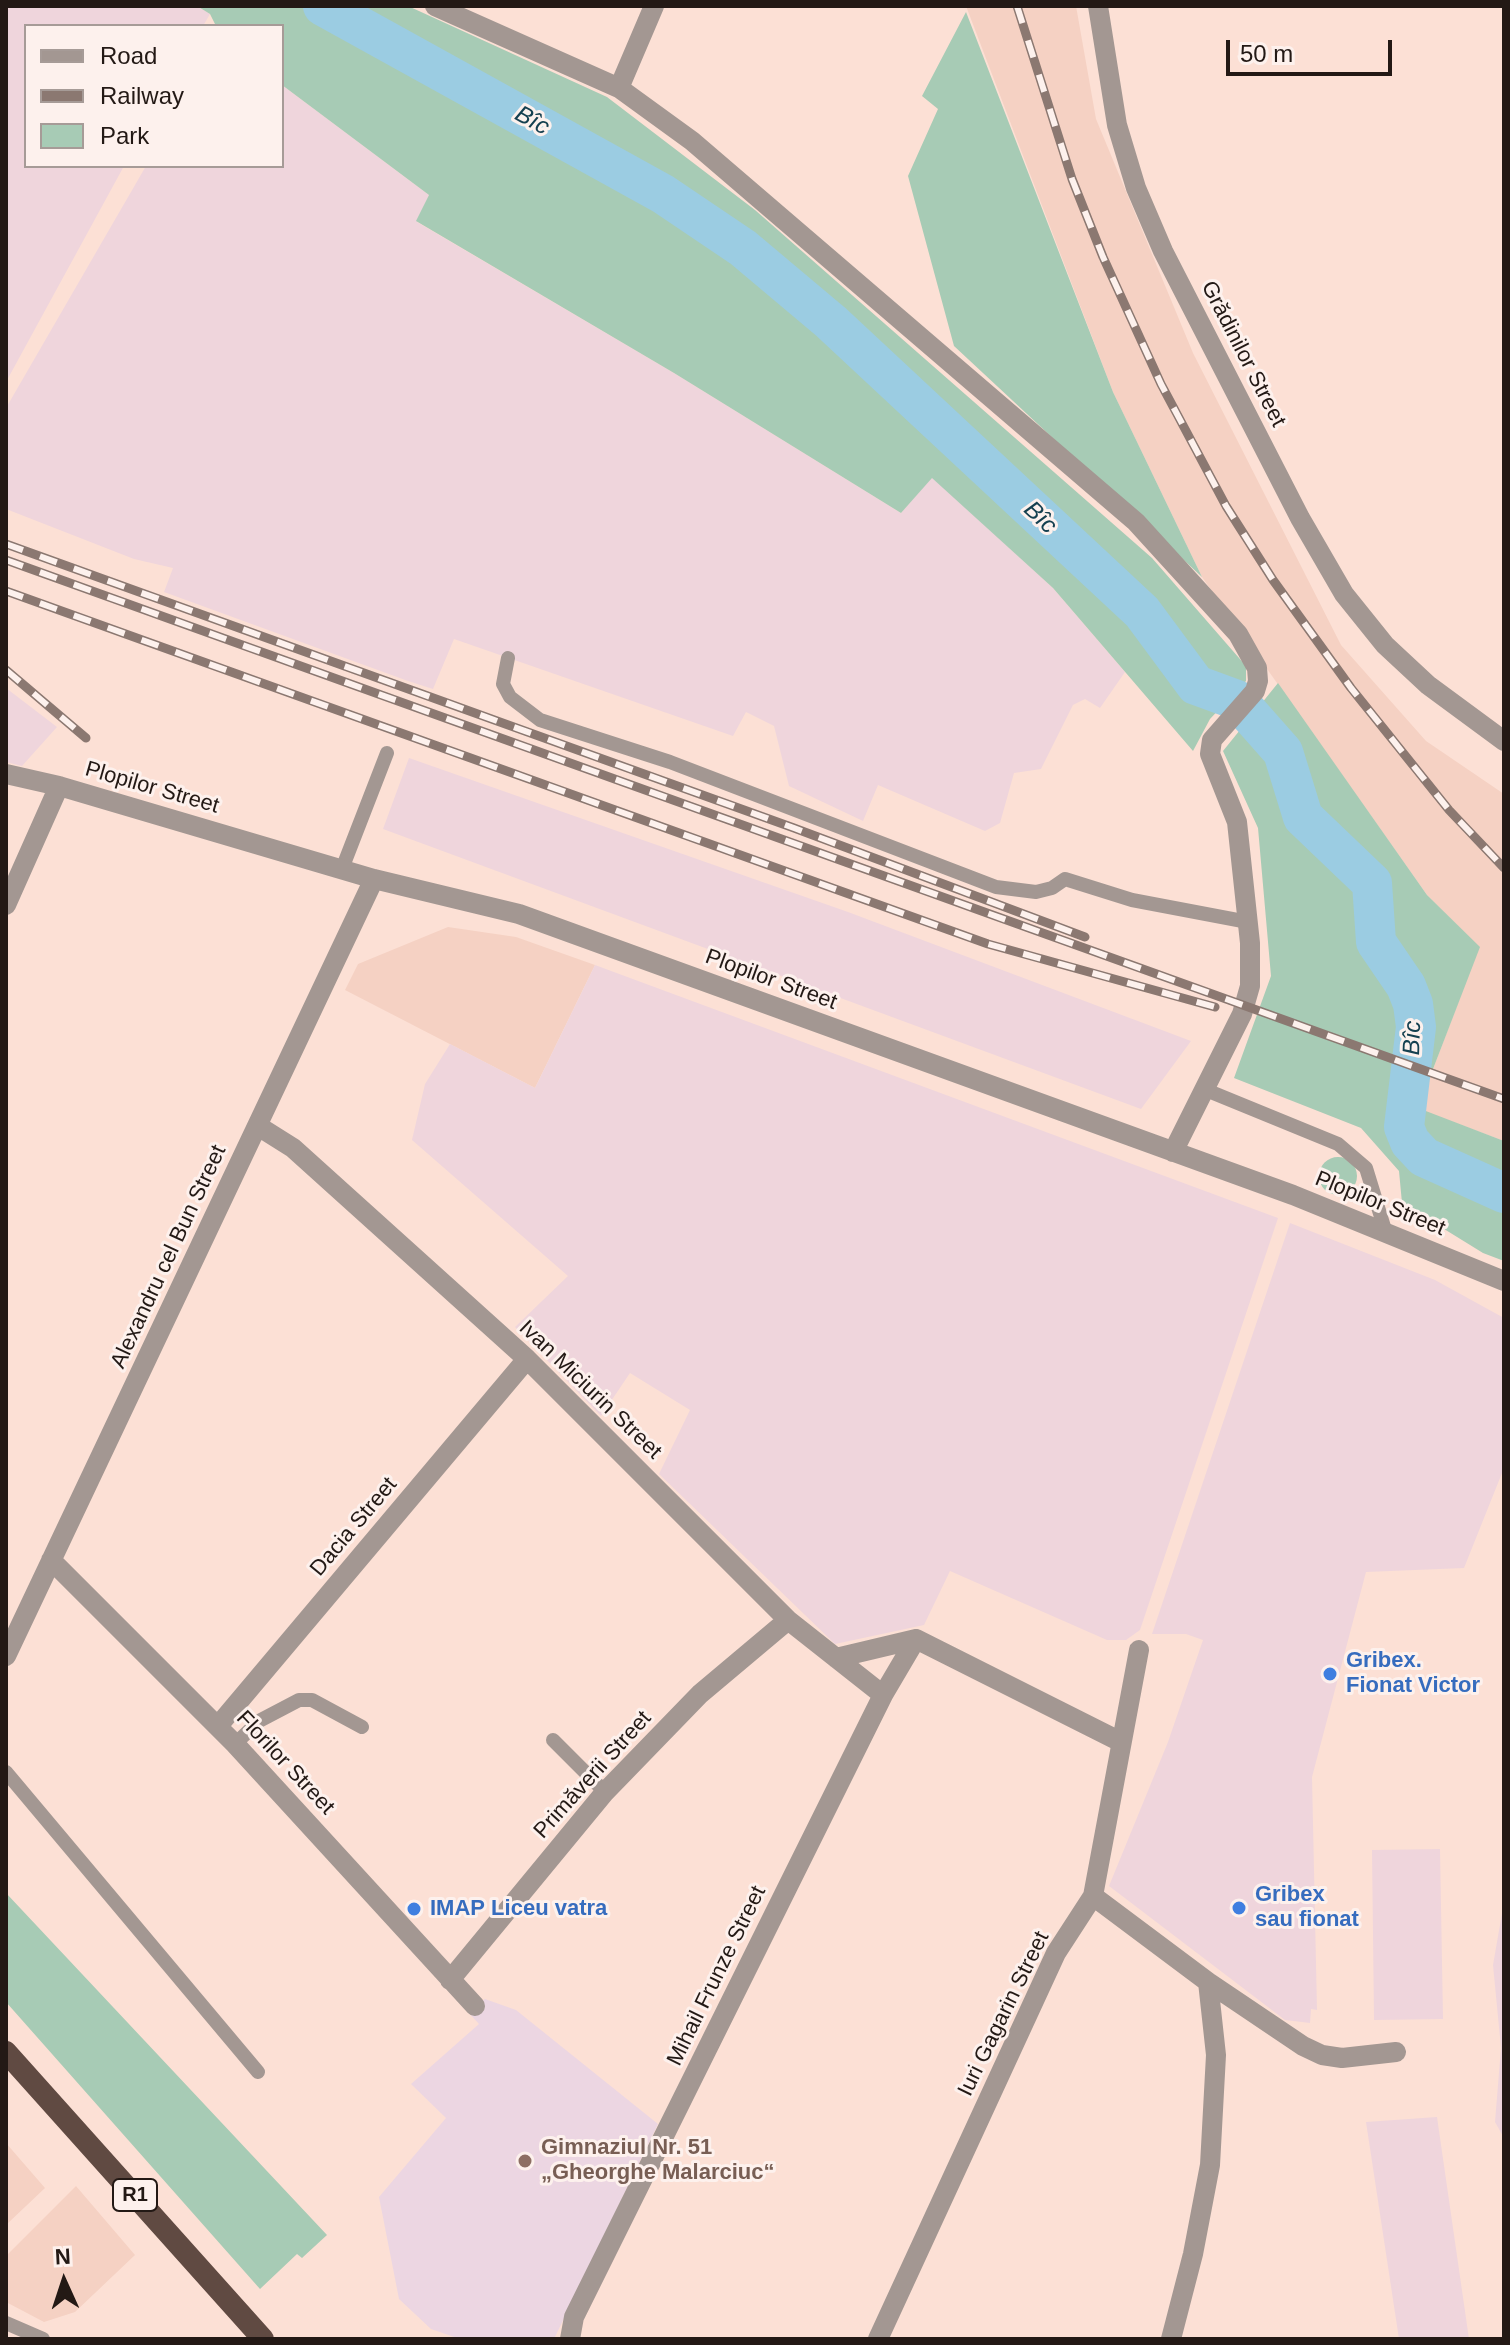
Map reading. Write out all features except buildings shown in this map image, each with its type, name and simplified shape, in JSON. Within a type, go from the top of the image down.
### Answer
[{"type":"highway","name":"R1","points":[[6,2052],[263,2339]]},
{"type":"street","points":[[435,6],[619,88],[692,141],[1136,522],[1238,634],[1257,668],[1255,691],[1212,740],[1210,754],[1237,822],[1251,973],[1246,1005],[1173,1152]]},
{"type":"street","points":[[619,88],[654,6]]},
{"type":"street","name":"Grădinilor Street","points":[[1098,6],[1125,159],[1163,251],[1300,518],[1344,594],[1385,645],[1428,685],[1504,741]]},
{"type":"street","name":"Plopilor Street","points":[[6,774],[59,786],[374,879],[519,914],[1385,1230],[1504,1281]]},
{"type":"street","points":[[6,905],[59,786]]},
{"type":"street","name":"Alexandru cel Bun Street","points":[[6,1656],[374,879]]},
{"type":"street","name":"Ivan Miciurin Street","points":[[258,1126],[293,1148],[527,1359],[788,1620],[883,1695]]},
{"type":"street","name":"Dacia Street","points":[[218,1726],[527,1359]]},
{"type":"street","name":"Florilor Street","points":[[51,1560],[218,1726],[475,2006]]},
{"type":"street","name":"Primăverii Street","points":[[450,1980],[605,1792],[700,1694],[788,1620]]},
{"type":"street","points":[[836,1658],[916,1639],[1121,1742]]},
{"type":"street","name":"Mihail Frunze Street","points":[[570,2339],[574,2317],[883,1695],[916,1639]]},
{"type":"street","name":"Iuri Gagarin Street","points":[[878,2339],[1056,1953],[1093,1896],[1139,1650]]},
{"type":"street","points":[[1093,1896],[1208,1982],[1322,2055],[1342,2058],[1396,2052]]},
{"type":"street","points":[[1171,2339],[1193,2254],[1210,2165],[1216,2055],[1208,1982]]},
{"type":"lane","points":[[508,658],[503,684],[510,697],[540,720],[670,762],[996,887],[1036,892],[1052,888],[1065,879],[1132,900],[1248,922]]},
{"type":"lane","points":[[342,869],[387,753]]},
{"type":"lane","points":[[1206,1090],[1338,1144],[1366,1168],[1385,1230]]},
{"type":"lane","points":[[235,1744],[259,1721],[299,1700],[312,1700],[362,1727]]},
{"type":"lane","points":[[553,1740],[605,1792]]},
{"type":"lane","points":[[6,1772],[258,2072]]},
{"type":"lane","points":[[6,2323],[43,2339]]},
{"type":"shaded area","points":[[6,6],[197,6],[210,14],[204,24],[24,24],[24,168],[123,168],[6,382]]},
{"type":"shaded area","points":[[966,6],[1076,6],[1096,119],[1193,353],[1341,645],[1426,741],[1504,794],[1504,1141],[1418,1109],[1479,947],[1427,895],[1202,577],[1113,392]]},
{"type":"shaded area","points":[[284,86],[429,195],[417,222],[674,373],[901,513],[932,477],[1053,588],[1125,672],[1100,708],[1085,699],[1073,705],[1041,769],[1014,773],[1000,823],[985,831],[878,785],[863,821],[789,786],[774,726],[746,712],[733,736],[454,639],[433,689],[164,592],[173,568],[134,559],[6,509],[6,408],[145,168],[284,168]]},
{"type":"shaded area","points":[[6,688],[57,727],[22,766],[6,762]]},
{"type":"shaded area","points":[[409,758],[848,912],[1191,1041],[1141,1109],[383,829]]},
{"type":"shaded area","points":[[448,927],[516,937],[595,965],[535,1088],[345,990],[358,964]]},
{"type":"shaded area","points":[[595,965],[1278,1218],[1140,1630],[1126,1640],[1107,1640],[950,1571],[924,1625],[835,1644],[659,1474],[690,1410],[630,1373],[601,1416],[515,1327],[568,1276],[412,1140],[425,1084],[450,1044],[535,1088]]},
{"type":"shaded area","points":[[1290,1223],[1435,1280],[1504,1318],[1504,1468],[1464,1568],[1366,1572],[1312,1777],[1317,2010],[1311,2009],[1310,2023],[1285,2020],[1109,1886],[1168,1742],[1203,1640],[1186,1634],[1152,1634]]},
{"type":"shaded area","points":[[1440,1849],[1443,2019],[1374,2020],[1372,1850]]},
{"type":"shaded area","points":[[1504,1902],[1504,2138],[1495,2122],[1501,2048],[1493,1965]]},
{"type":"shaded area","name":"Gimnaziul Nr. 51 „Gheorghe Malarciuc“","points":[[485,1999],[516,2010],[658,2124],[554,2339],[460,2339],[431,2329],[399,2299],[379,2197],[446,2118],[411,2084],[479,2024],[468,2012]]},
{"type":"shaded area","points":[[1437,2117],[1469,2339],[1399,2339],[1366,2122]]},
{"type":"shaded area","points":[[6,2143],[45,2188],[6,2225]]},
{"type":"shaded area","points":[[76,2186],[135,2255],[75,2312],[44,2322],[6,2302],[6,2256]]},
{"type":"green space","points":[[197,6],[408,6],[607,97],[755,210],[1152,558],[1246,666],[1246,681],[1210,719],[1193,751],[1053,588],[932,478],[901,513],[674,373],[416,221],[429,195],[284,86],[284,24],[215,24],[210,14]]},
{"type":"green space","points":[[966,12],[1113,392],[1202,577],[954,346],[908,176],[938,109],[922,96]]},
{"type":"green space","points":[[1278,683],[1427,895],[1480,947],[1418,1108],[1504,1141],[1504,1261],[1483,1253],[1402,1203],[1399,1171],[1361,1128],[1234,1078],[1271,976],[1258,828],[1223,751]]},
{"type":"green space","points":[[1338,1157],[1352,1162],[1357,1176],[1352,1190],[1338,1195],[1324,1190],[1319,1176],[1324,1162]]},
{"type":"green space","points":[[6,1893],[327,2235],[302,2258],[297,2254],[260,2289],[6,2002]]},
{"type":"waterway","name":"Bîc","points":[[323,6],[663,194],[743,248],[831,322],[1142,612],[1196,685],[1237,700],[1283,752],[1303,817],[1372,883],[1376,942],[1406,986],[1413,1004],[1416,1027],[1404,1127],[1410,1142],[1424,1157],[1504,1193]]},
{"type":"railway","points":[[1017,6],[1072,179],[1103,257],[1161,384],[1226,506],[1273,580],[1351,688],[1449,810],[1504,868]]},
{"type":"railway","points":[[6,544],[794,828],[1085,937]]},
{"type":"railway","points":[[6,560],[1504,1099]]},
{"type":"railway","points":[[6,591],[988,944],[1215,1007]]},
{"type":"railway","points":[[6,670],[86,738]]},
{"type":"place","name":"Gribex. Fionat Victor","points":[[1330,1674]]},
{"type":"place","name":"Gribex sau fionat","points":[[1239,1908]]},
{"type":"place","name":"IMAP Liceu vatra","points":[[414,1909]]},
{"type":"place","name":"Gimnaziul Nr. 51 „Gheorghe Malarciuc“","points":[[525,2161]]}]
